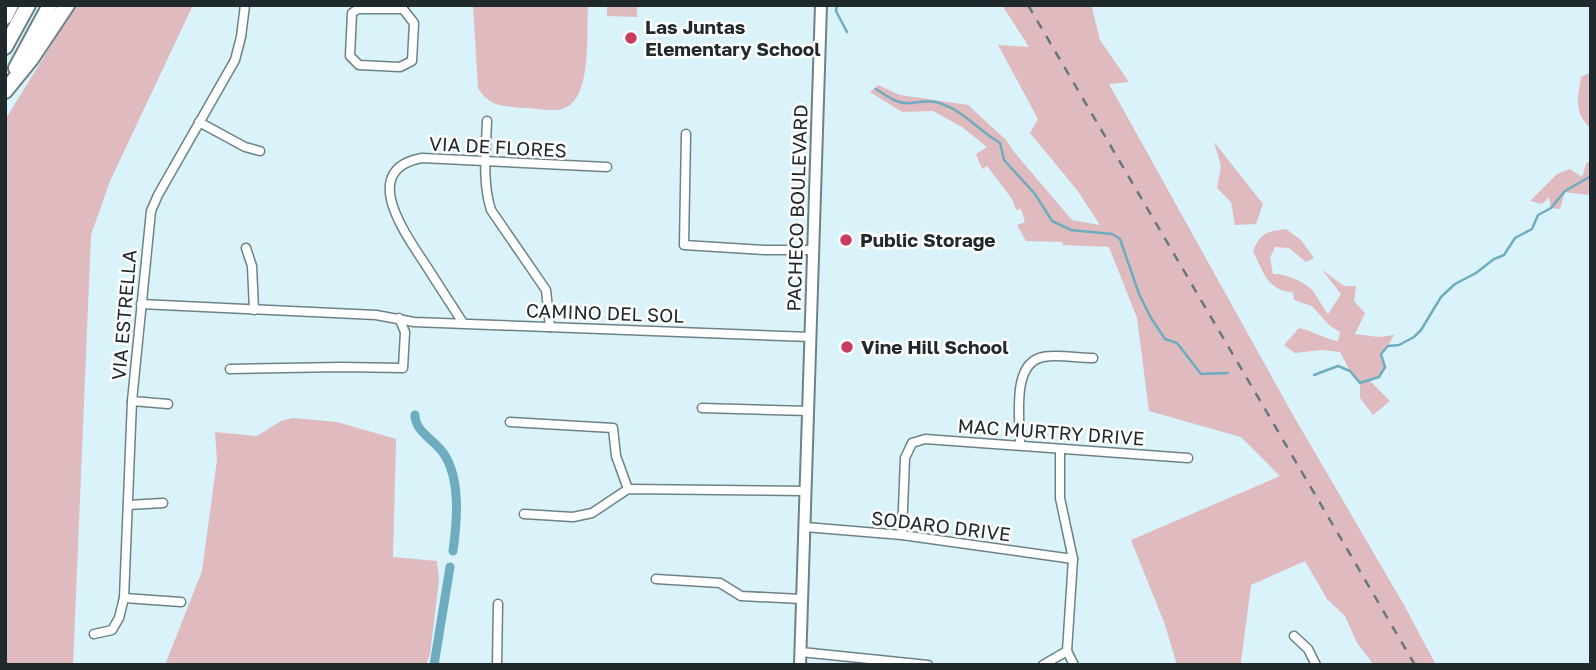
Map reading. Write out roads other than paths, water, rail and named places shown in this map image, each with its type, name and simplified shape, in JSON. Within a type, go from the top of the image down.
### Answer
[{"type":"highway","points":[[5,17],[11,5]]},
{"type":"highway","points":[[5,47],[28,5]]},
{"type":"highway","points":[[5,89],[50,5]]},
{"type":"highway","points":[[5,89],[32,59],[67,5]]},
{"type":"main road","name":"PACHECO BOULEVARD","points":[[800,665],[821,5]]},
{"type":"street","name":"VIA ESTRELLA","points":[[94,634],[112,630],[120,618],[124,598],[132,401],[151,211],[235,60],[245,5]]},
{"type":"street","points":[[358,7],[403,9],[414,23],[412,61],[400,67],[359,65],[350,56],[352,13],[358,7]]},
{"type":"street","points":[[487,121],[487,199],[491,210],[546,289],[550,327]]},
{"type":"street","points":[[199,122],[245,147],[260,151]]},
{"type":"street","points":[[686,134],[684,245],[813,250]]},
{"type":"street","name":"VIA DE FLORES","points":[[463,323],[399,224],[389,186],[401,164],[422,158],[607,167]]},
{"type":"street","points":[[246,248],[252,266],[254,310]]},
{"type":"street","name":"CAMINO DEL SOL","points":[[141,304],[399,318],[414,322],[811,337]]},
{"type":"street","points":[[230,369],[403,368],[405,332],[399,318]]},
{"type":"street","points":[[1020,444],[1021,377],[1028,364],[1042,357],[1093,358]]},
{"type":"street","points":[[132,401],[168,404]]},
{"type":"street","points":[[702,408],[809,411]]},
{"type":"street","points":[[510,422],[613,428],[616,456],[628,489]]},
{"type":"street","name":"MAC MURTRY DRIVE","points":[[902,535],[905,458],[912,443],[925,439],[1188,458]]},
{"type":"street","points":[[1060,449],[1060,498],[1073,559],[1068,650],[1074,665]]},
{"type":"street","points":[[524,514],[573,517],[592,513],[628,489],[806,491]]},
{"type":"street","points":[[128,505],[163,503]]},
{"type":"street","name":"SODARO DRIVE","points":[[805,527],[902,535],[1073,559]]},
{"type":"street","points":[[656,579],[720,583],[741,596],[802,599]]},
{"type":"street","points":[[124,598],[181,601]]},
{"type":"street","points":[[497,665],[498,604]]},
{"type":"street","points":[[1294,636],[1308,649],[1316,665]]},
{"type":"street","points":[[1043,665],[1068,650]]},
{"type":"street","points":[[800,652],[928,665]]},
{"type":"waterway","points":[[837,5],[836,11],[847,32]]},
{"type":"waterway","points":[[876,89],[902,103],[928,101],[948,106],[1000,143],[1004,160],[1035,194],[1052,221],[1071,230],[1112,234],[1120,239],[1139,294],[1165,339],[1177,343],[1201,374],[1228,373]]},
{"type":"waterway","points":[[1314,375],[1338,366],[1350,371],[1360,383],[1379,377],[1385,367],[1381,354],[1388,346],[1399,345],[1414,337],[1441,297],[1455,284],[1504,255],[1515,238],[1532,229],[1538,215],[1551,208],[1565,191],[1591,176]]},
{"type":"waterway","points":[[415,415],[418,426],[444,454],[453,476],[456,514],[453,551]]},
{"type":"waterway","points":[[434,665],[450,567]]},
{"type":"railway","points":[[1028,5],[1415,665]]},
{"type":"place","name":"Las Juntas Elementary School","points":[[631,38]]},
{"type":"place","name":"Public Storage","points":[[846,240]]},
{"type":"place","name":"Vine Hill School","points":[[847,347]]}]
